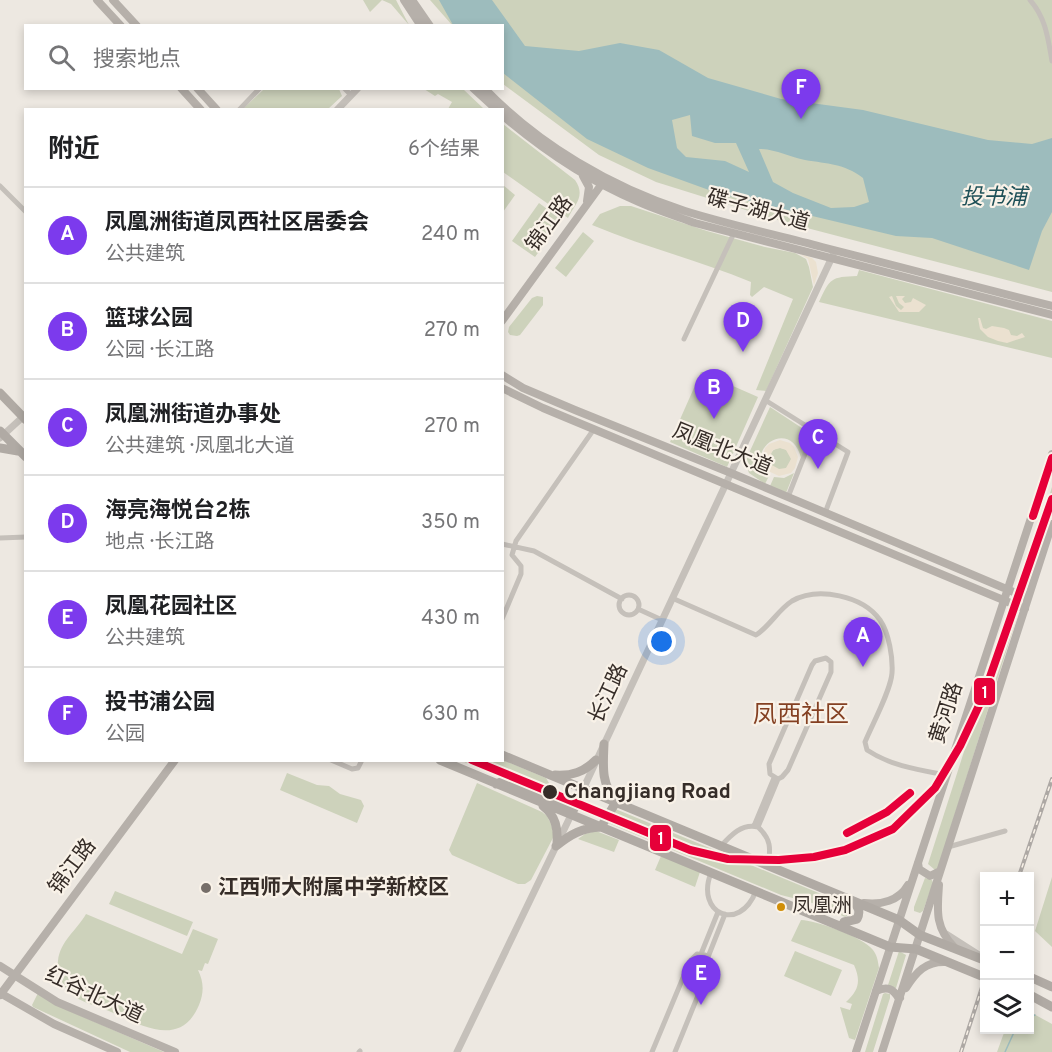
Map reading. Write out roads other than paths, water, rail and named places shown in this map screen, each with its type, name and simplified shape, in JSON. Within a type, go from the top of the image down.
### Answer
[{"type":"highway","points":[[0,393],[24,417]]},
{"type":"highway","points":[[11,405],[24,406]]},
{"type":"highway","points":[[1,435],[23,455]]},
{"type":"highway","points":[[0,448],[4,447],[23,455]]},
{"type":"highway","points":[[604,744],[602,772],[604,783],[616,802]]},
{"type":"highway","points":[[504,756],[899,920],[920,935],[980,958]]},
{"type":"highway","points":[[548,774],[567,775],[580,772],[596,760]]},
{"type":"highway","points":[[445,762],[572,812]]},
{"type":"highway","points":[[496,784],[505,780],[601,827],[778,901],[891,944],[916,949],[980,975]]},
{"type":"highway","points":[[534,799],[554,818],[557,826],[557,845]]},
{"type":"highway","points":[[601,827],[616,802]]},
{"type":"highway","points":[[557,845],[576,832],[601,827]]},
{"type":"highway","points":[[778,901],[815,909],[891,944]]},
{"type":"highway","points":[[844,922],[857,919],[859,915],[858,907],[853,901]]},
{"type":"highway","points":[[1034,978],[1052,985]]},
{"type":"highway","points":[[1034,998],[1052,1007]]},
{"type":"main road","points":[[97,0],[119,24]]},
{"type":"main road","points":[[113,0],[135,24]]},
{"type":"main road","points":[[404,0],[425,24]]},
{"type":"main road","points":[[412,0],[425,24]]},
{"type":"main road","points":[[183,90],[199,108]]},
{"type":"main road","points":[[199,90],[215,108]]},
{"type":"main road","points":[[475,90],[494,108]]},
{"type":"main road","name":"碟子湖大道","points":[[486,90],[542,138],[604,181],[685,211],[1052,315]]},
{"type":"main road","name":"碟子湖大道","points":[[504,117],[524,134],[565,162],[662,210],[695,223],[1052,306]]},
{"type":"main road","points":[[565,162],[587,182],[589,190],[583,210]]},
{"type":"main road","name":"锦江路","points":[[504,318],[604,181]]},
{"type":"main road","name":"凤凰北大道","points":[[504,376],[523,388],[1028,598]]},
{"type":"main road","name":"凤凰北大道","points":[[504,389],[594,429],[1025,609]]},
{"type":"main road","name":"黄河路","points":[[856,1052],[1052,454]]},
{"type":"main road","name":"黄河路","points":[[882,1052],[1052,524]]},
{"type":"main road","name":"锦江路","points":[[1,991],[174,762]]},
{"type":"main road","points":[[918,861],[919,869],[925,874],[930,876],[940,871]]},
{"type":"main road","points":[[853,901],[872,904],[897,898],[906,888],[918,861]]},
{"type":"main road","points":[[940,871],[937,914],[947,940],[956,949]]},
{"type":"main road","points":[[876,991],[883,988],[892,989],[899,999],[913,977],[923,967],[938,962],[949,963]]},
{"type":"main road","name":"红谷北大道","points":[[0,966],[57,1002],[175,1052]]},
{"type":"main road","name":"红谷北大道","points":[[1,991],[54,1024],[117,1052]]},
{"type":"street","points":[[1030,0],[1038,8],[1048,34],[1052,61]]},
{"type":"street","points":[[241,108],[258,90]]},
{"type":"street","points":[[346,90],[351,95]]},
{"type":"street","points":[[339,108],[356,90]]},
{"type":"street","points":[[0,186],[24,210]]},
{"type":"street","points":[[684,339],[734,233]]},
{"type":"street","name":"长江路","points":[[457,1052],[557,845],[833,254]]},
{"type":"street","points":[[765,400],[848,453],[825,513]]},
{"type":"street","points":[[1,435],[24,417]]},
{"type":"street","points":[[504,615],[521,574],[521,566],[512,555],[516,541],[594,429]]},
{"type":"street","points":[[788,497],[814,431]]},
{"type":"street","points":[[0,538],[24,537]]},
{"type":"street","points":[[504,545],[534,551],[622,599]]},
{"type":"street","points":[[627,596],[633,597],[639,603],[638,609],[633,614],[624,614],[620,605],[622,599],[627,596]]},
{"type":"street","points":[[672,598],[756,635],[765,629],[774,617],[792,601],[805,596],[837,596],[863,605],[880,620],[885,629],[890,649],[892,675],[865,742],[867,750],[910,769],[946,775]]},
{"type":"street","points":[[638,609],[662,620]]},
{"type":"street","points":[[756,826],[776,779],[782,777],[788,770],[831,672],[831,662],[826,658],[815,661],[769,764],[770,774],[776,779]]},
{"type":"street","points":[[336,762],[352,769],[358,768],[361,762]]},
{"type":"street","points":[[721,846],[739,829],[756,826],[770,841],[768,866]]},
{"type":"street","points":[[948,847],[1005,831]]},
{"type":"street","points":[[711,873],[706,891],[712,907],[718,912],[741,913],[756,891]]},
{"type":"street","points":[[701,954],[718,912]]},
{"type":"street","points":[[708,957],[725,914]]},
{"type":"street","points":[[942,930],[980,956]]},
{"type":"street","points":[[652,1052],[692,957],[701,954],[708,957],[711,962],[710,966],[675,1052]]},
{"type":"water","name":"投书浦","points":[[439,0],[492,0],[525,46],[579,51],[620,43],[659,50],[708,78],[781,99],[863,110],[988,140],[1032,144],[1052,138],[1052,212],[1042,231],[1029,270],[932,238],[896,236],[720,194],[648,168],[587,139],[504,74],[504,24],[452,24]],"holes":[[[690,115],[692,136],[715,143],[736,143],[749,172],[725,161],[686,157],[677,148],[672,120]],[[759,149],[849,169],[863,178],[869,202],[854,207],[831,208],[793,193],[773,182]]]},
{"type":"waterway","points":[[1005,1052],[1013,1034]]},
{"type":"railway","points":[[1020,872],[1052,779]]},
{"type":"railway","points":[[961,1052],[980,993]]},
{"type":"place","name":"投书浦公园","points":[[801,119]]},
{"type":"place","name":"海亮·海悦台2栋","points":[[743,352]]},
{"type":"place","name":"篮球公园","points":[[714,419]]},
{"type":"place","name":"凤凰洲街道办事处","points":[[818,469]]},
{"type":"place","name":"凤凰洲街道凤西社区居委会","points":[[863,667]]},
{"type":"place","name":"Changjiang Road","points":[[550,792]]},
{"type":"place","name":"江西师大附属中学新校区","points":[[206,888]]},
{"type":"place","name":"凤凰洲","points":[[781,907]]},
{"type":"place","name":"凤凰花园社区","points":[[701,1005]]},
{"type":"district","name":"凤西社区","points":[[801,716]]}]
